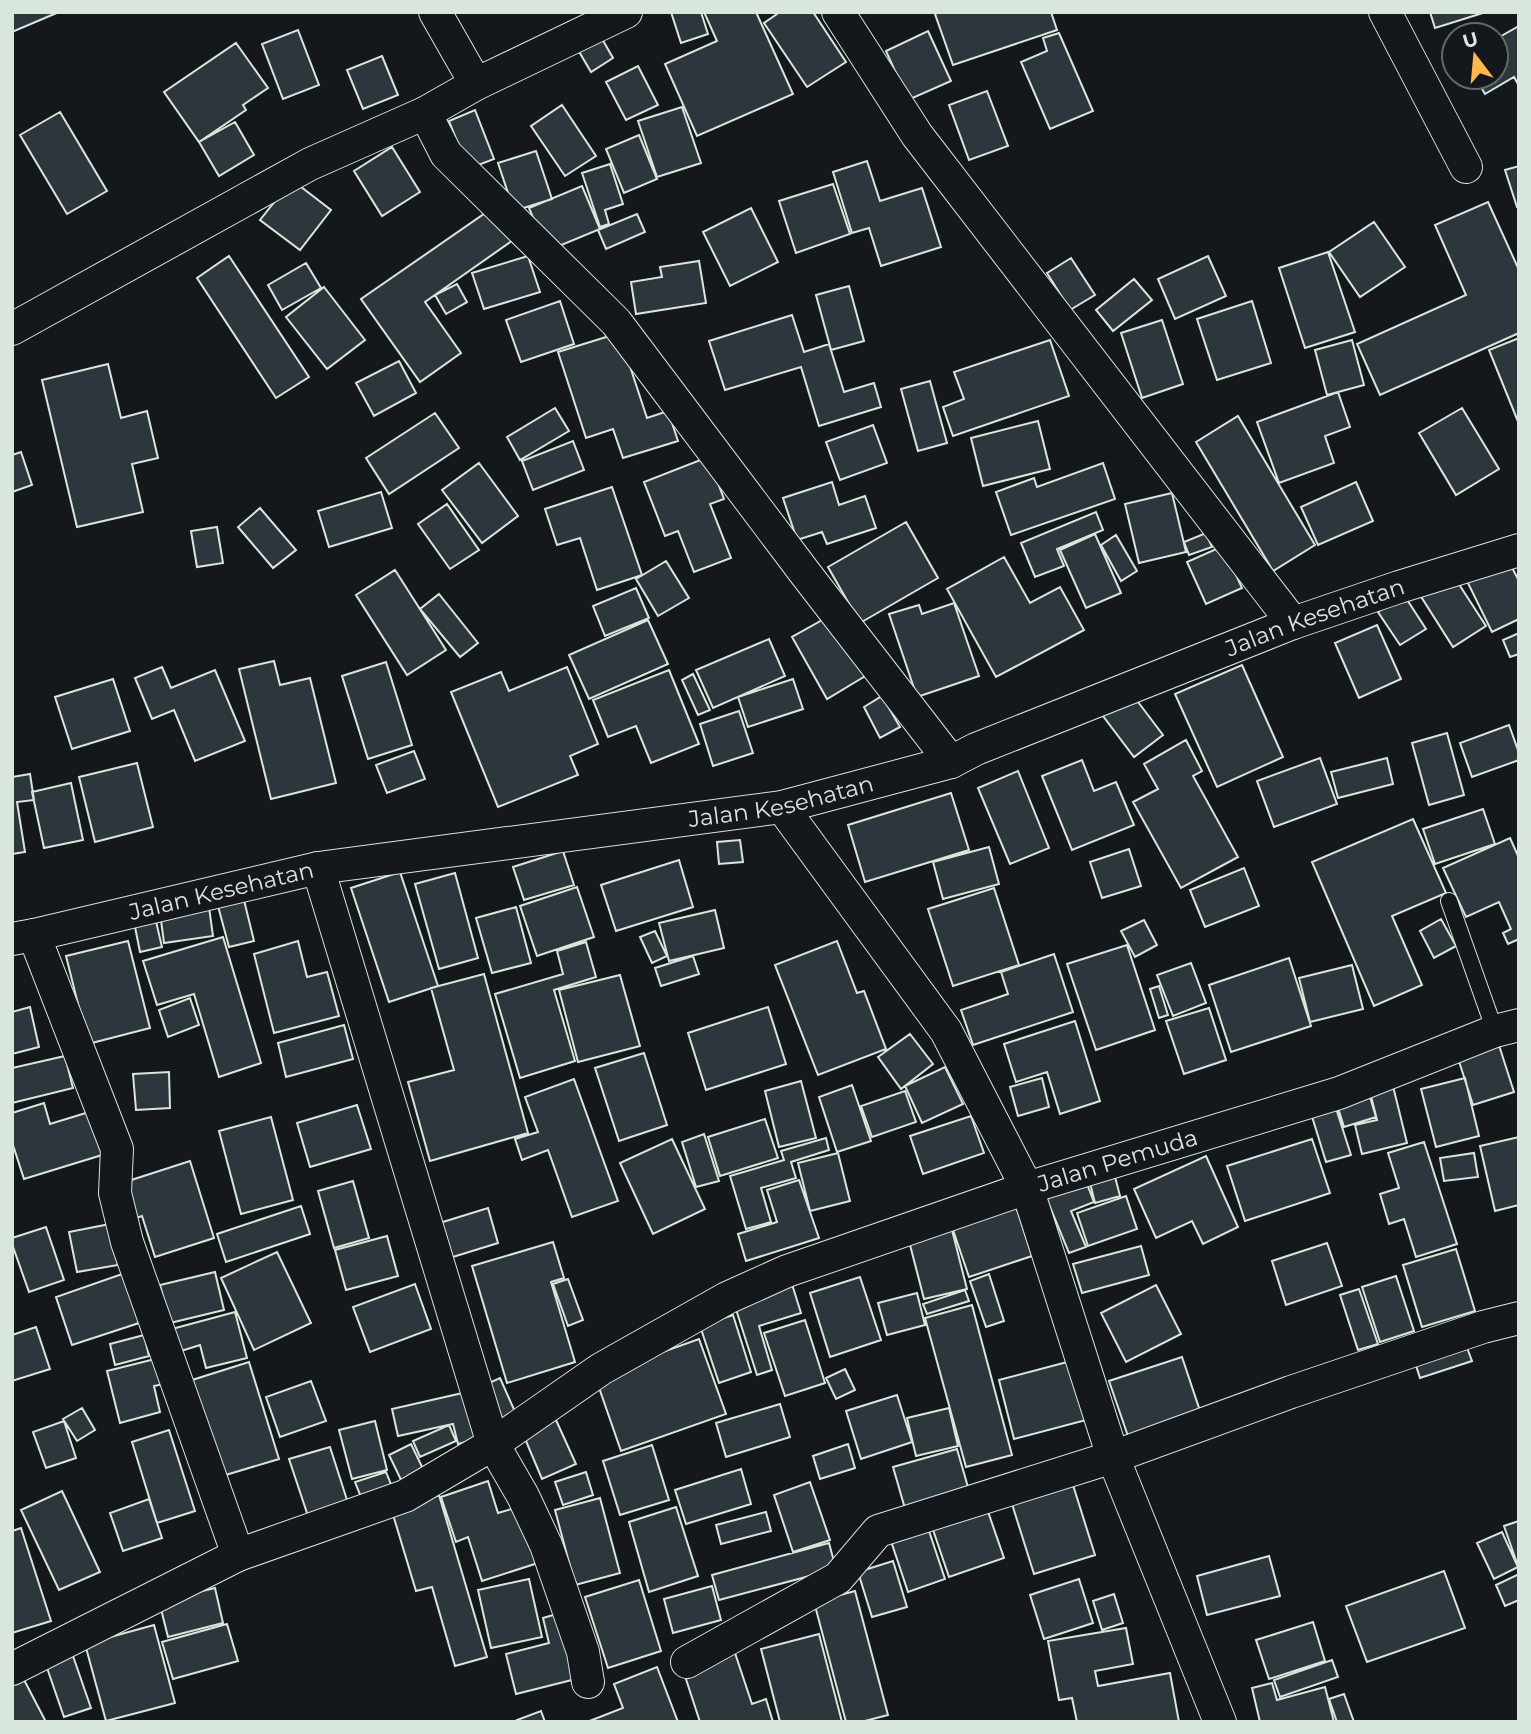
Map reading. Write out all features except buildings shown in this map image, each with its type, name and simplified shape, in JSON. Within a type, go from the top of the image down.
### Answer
[{"type":"street","points":[[435,12],[476,84]]},
{"type":"street","points":[[12,329],[310,164],[425,113],[476,84],[626,12]]},
{"type":"street","points":[[838,12],[917,135],[1293,623]]},
{"type":"street","points":[[1385,12],[1466,167]]},
{"type":"street","points":[[425,113],[446,154],[616,322],[951,762]]},
{"type":"street","name":"Jalan Kesehatan","points":[[23,937],[318,868],[782,807],[951,762],[975,749],[1293,623],[1519,550]]},
{"type":"street","name":"Jalan Pemuda","points":[[782,807],[946,1031],[1027,1188],[1339,1093],[1507,1028]]},
{"type":"street","points":[[318,868],[493,1444],[523,1496],[546,1545],[583,1652],[588,1682]]},
{"type":"street","points":[[23,937],[117,1149],[115,1193],[127,1242],[239,1555]]},
{"type":"street","points":[[12,1669],[239,1555],[405,1496],[493,1444],[601,1369],[727,1298],[787,1271],[1027,1188],[1113,1457],[1220,1722]]},
{"type":"street","points":[[687,1662],[838,1578],[878,1531],[1113,1457],[1291,1392],[1483,1327],[1519,1318]]},
{"type":"lane","points":[[1449,901],[1507,1028]]}]
